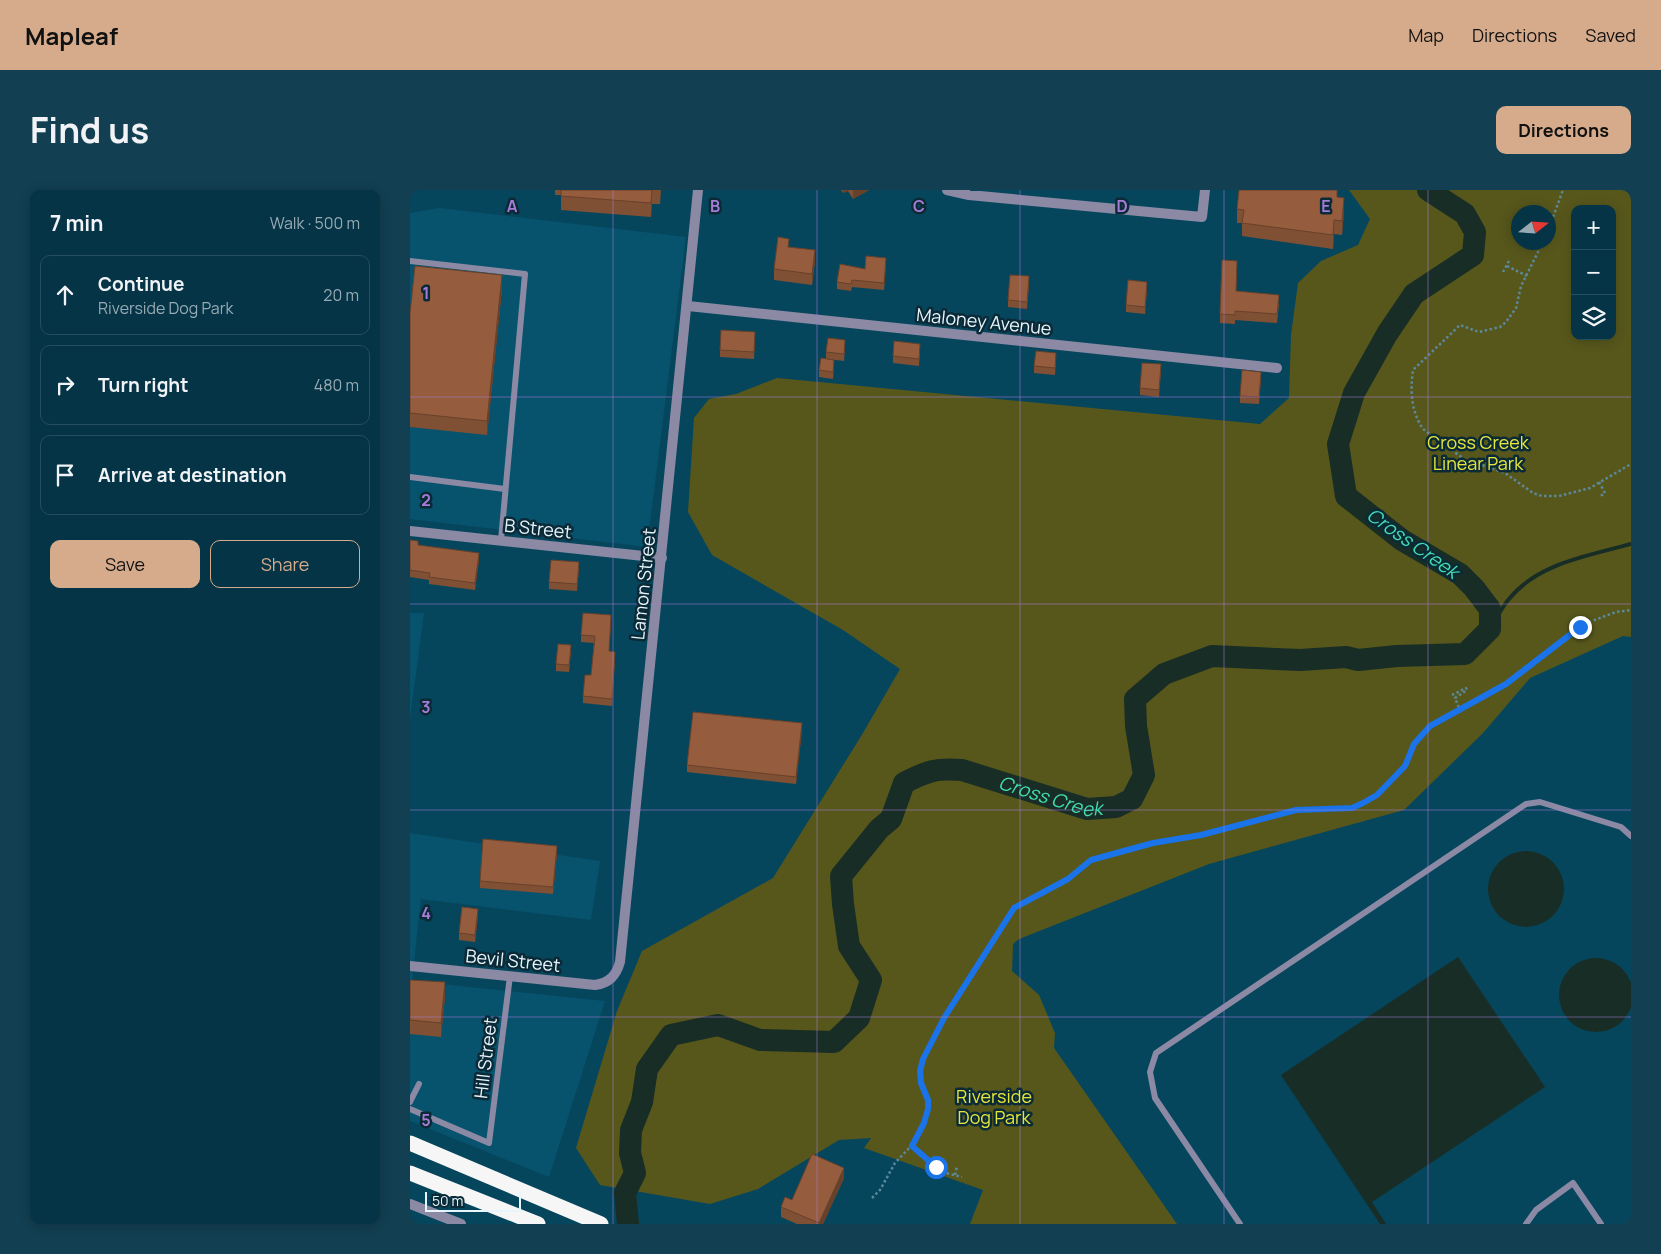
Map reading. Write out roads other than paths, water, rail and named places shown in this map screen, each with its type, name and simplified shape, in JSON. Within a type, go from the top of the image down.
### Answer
[{"type":"highway","points":[[410,1143],[601,1224]]},
{"type":"highway","points":[[410,1173],[538,1224]]},
{"type":"street","name":"Lamon Street","points":[[612,978],[620,962],[688,306],[698,190]]},
{"type":"street","points":[[947,190],[969,196],[1202,217],[1205,190]]},
{"type":"street","name":"Maloney Avenue","points":[[688,306],[1277,368]]},
{"type":"street","name":"B Street","points":[[410,531],[662,558]]},
{"type":"street","name":"Bevil Street","points":[[410,966],[595,985],[604,984],[612,978]]},
{"type":"street","points":[[410,1204],[461,1224]]},
{"type":"lane","points":[[410,261],[525,274],[501,540]]},
{"type":"lane","points":[[410,477],[505,489]]},
{"type":"lane","points":[[1240,1224],[1156,1098],[1150,1072],[1156,1053],[1526,804],[1540,802],[1549,804],[1621,827],[1631,836]]},
{"type":"lane","name":"Hill Street","points":[[410,1109],[489,1143],[510,976]]},
{"type":"lane","points":[[410,1102],[420,1084]]},
{"type":"lane","points":[[1526,1224],[1541,1205],[1573,1183],[1601,1224]]},
{"type":"waterway","name":"Cross Creek","points":[[628,1224],[625,1193],[635,1173],[630,1153],[631,1130],[642,1102],[647,1069],[671,1035],[718,1025],[760,1040],[834,1042],[859,1018],[871,980],[849,946],[841,876],[879,829],[891,819],[904,783],[932,771],[962,770],[1087,809],[1116,807],[1132,799],[1144,775],[1136,726],[1135,699],[1164,674],[1212,656],[1300,660],[1346,657],[1358,660],[1397,656],[1465,654],[1490,629],[1490,609],[1474,588],[1460,574],[1402,540],[1346,496],[1338,444],[1354,393],[1387,334],[1414,294],[1473,255],[1475,232],[1465,214],[1428,190]]},
{"type":"waterway","points":[[1490,629],[1509,599],[1534,577],[1565,562],[1631,544]]},
{"type":"park label","name":"Cross Creek Linear Park","points":[[1478,452]]},
{"type":"park label","name":"Riverside Dog Park","points":[[994,1106]]}]
